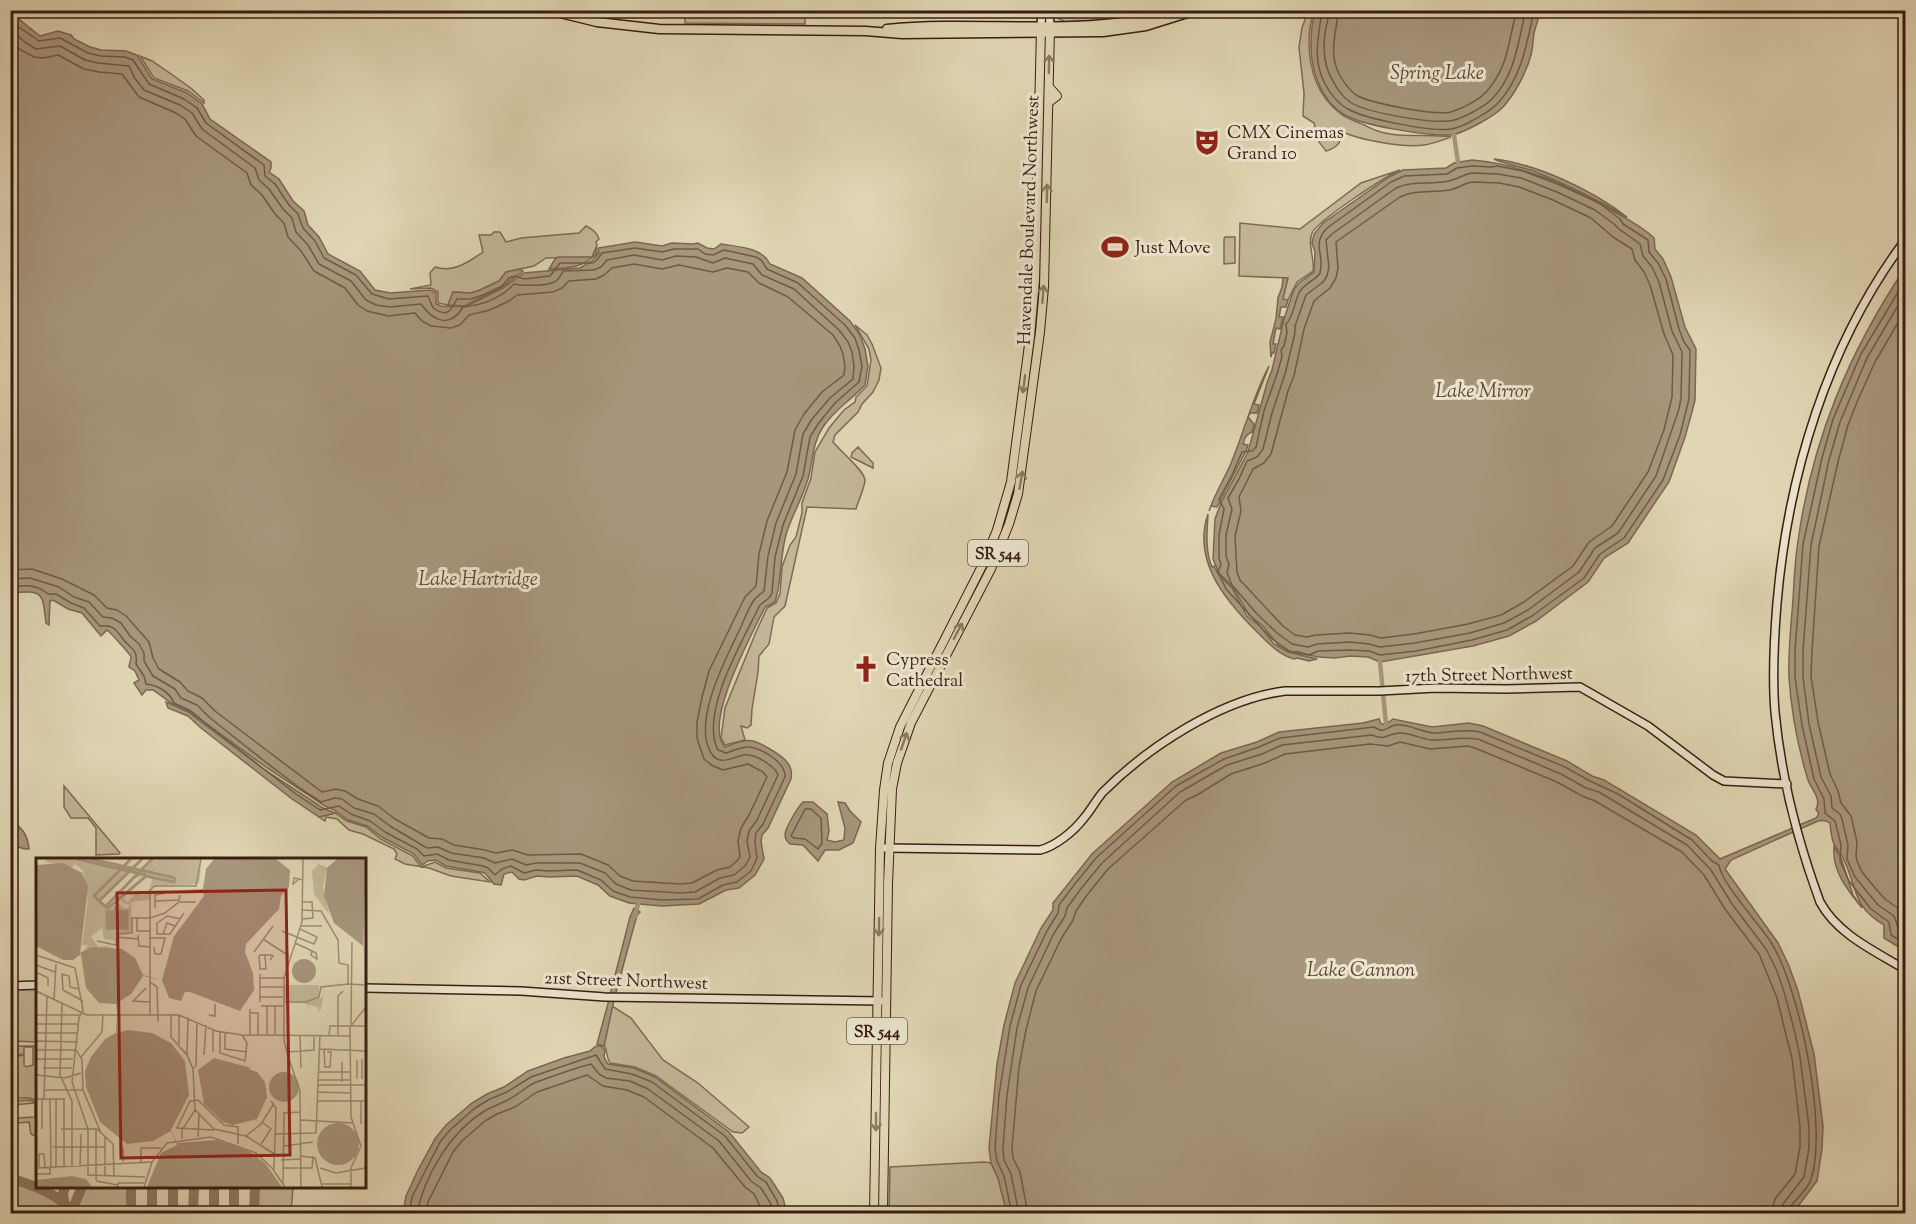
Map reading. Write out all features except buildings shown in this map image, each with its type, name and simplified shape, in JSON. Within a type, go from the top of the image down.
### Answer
[{"type":"highway","points":[[548,10],[597,22],[659,29],[810,31],[1045,30],[1097,26],[1167,15]]},
{"type":"highway","points":[[1136,28],[1141,23],[1180,10]]},
{"type":"highway","points":[[902,31],[938,26],[1089,33],[1136,28],[1170,20],[1197,10]]},
{"type":"main road","name":"Havendale Boulevard Northwest","points":[[885,848],[892,789],[903,742],[919,706],[991,568],[1018,494],[1040,332],[1049,102],[1045,30]]},
{"type":"main road","name":"Havendale Boulevard Northwest","points":[[874,1214],[882,1001],[884,790],[888,763],[900,727],[933,658],[983,564],[1006,502],[1014,458],[1032,313],[1045,30]]},
{"type":"main road","points":[[1038,154],[1048,155]]},
{"type":"main road","points":[[1037,217],[1046,217]]},
{"type":"main road","points":[[1032,313],[1040,332]]},
{"type":"main road","points":[[1030,328],[1035,337],[1037,360]]},
{"type":"main road","points":[[1001,545],[1000,537],[1006,516],[1006,502]]},
{"type":"main road","name":"Havendale Boulevard Northwest","points":[[882,1001],[883,1214]]},
{"type":"main road","points":[[874,1186],[883,1187]]},
{"type":"street","name":"SR 544","points":[[1042,10],[1045,30]]},
{"type":"street","name":"SR 544","points":[[1045,30],[1049,10]]},
{"type":"street","points":[[1905,239],[1870,295],[1837,360],[1808,437],[1792,496],[1781,561],[1774,659],[1775,712],[1780,752],[1797,828],[1815,889],[1829,916],[1850,936],[1905,970]]},
{"type":"street","name":"17th Street Northwest","points":[[885,848],[1040,850],[1053,845],[1081,822],[1113,783],[1160,745],[1208,716],[1272,693],[1425,688],[1580,687],[1648,726],[1724,781],[1787,784]]},
{"type":"street","points":[[10,986],[36,985]]},
{"type":"street","name":"21st Street Northwest","points":[[366,988],[521,991],[619,998],[882,1001]]},
{"type":"shaded area","points":[[685,11],[805,11],[805,24],[685,23]]},
{"type":"shaded area","points":[[1054,11],[1154,11],[1117,19],[1066,22],[1059,19]]},
{"type":"shaded area","points":[[1308,11],[1315,11],[1311,22],[1309,52],[1316,82],[1326,100],[1343,116],[1374,130],[1387,133],[1451,137],[1416,146],[1370,140],[1341,131],[1338,144],[1326,151],[1319,142],[1314,123],[1303,116],[1304,93],[1299,47]]},
{"type":"shaded area","points":[[140,56],[152,61],[192,89],[204,100],[204,103],[188,91],[154,78]]},
{"type":"shaded area","points":[[1400,170],[1353,199],[1317,227],[1311,237],[1313,271],[1297,282],[1288,300],[1282,300],[1287,278],[1239,276],[1240,223],[1300,229],[1361,183]]},
{"type":"shaded area","points":[[586,226],[597,234],[599,239],[592,257],[546,258],[534,266],[506,272],[499,281],[480,290],[471,293],[453,292],[448,305],[438,303],[438,292],[431,288],[410,289],[431,285],[430,273],[435,267],[455,268],[483,252],[479,235],[500,232],[506,242],[521,238],[579,233]]},
{"type":"shaded area","points":[[1225,237],[1235,237],[1235,263],[1224,264]]},
{"type":"shaded area","points":[[855,325],[867,335],[872,344],[881,368],[879,380],[858,412],[835,435],[833,442],[864,476],[863,490],[856,509],[807,507],[785,606],[774,617],[769,644],[759,656],[751,725],[747,728],[741,726],[745,740],[725,745],[721,738],[725,708],[767,608],[776,603],[780,594],[782,567],[790,545],[796,537],[815,452],[829,428],[844,410],[855,402],[856,397],[867,386],[871,360],[869,349]]},
{"type":"shaded area","points":[[858,447],[873,463],[873,468],[851,457]]},
{"type":"shaded area","points":[[64,786],[119,854],[96,855],[96,828],[88,818],[71,818],[64,807]]},
{"type":"shaded area","points":[[335,813],[347,821],[366,827],[381,839],[413,856],[421,867],[405,864],[395,859],[397,854],[394,849],[349,830],[337,819],[326,817],[325,821],[319,817]]},
{"type":"shaded area","points":[[435,862],[446,868],[480,873],[490,882],[451,876],[422,867]]},
{"type":"shaded area","points":[[36,987],[36,1042],[12,1041],[13,996],[21,988]]},
{"type":"shaded area","points":[[612,1006],[631,1018],[663,1060],[698,1083],[749,1127],[742,1133],[733,1132],[656,1076],[635,1067],[610,1063],[604,1045]]},
{"type":"shaded area","points":[[15,1046],[36,1046],[36,1101],[30,1098],[13,1098],[14,1057],[24,1055],[24,1065],[26,1067],[33,1065],[33,1047],[24,1047],[24,1054],[18,1055],[15,1052]]},
{"type":"shaded area","points":[[30,1100],[36,1103],[36,1136],[31,1134],[29,1122],[18,1123],[18,1118],[35,1117],[35,1103],[13,1105],[13,1101]]},
{"type":"shaded area","points":[[991,1163],[998,1178],[1007,1213],[889,1214],[890,1167]]},
{"type":"shaded area","points":[[11,1182],[49,1198],[69,1213],[11,1213]]},
{"type":"shaded area","points":[[86,1188],[129,1188],[128,1213],[80,1213],[78,1207]]},
{"type":"shaded area","points":[[257,1188],[293,1188],[291,1213],[256,1213]]},
{"type":"water","name":"Spring Lake","points":[[1317,10],[1540,11],[1529,62],[1512,96],[1493,115],[1470,128],[1456,134],[1441,135],[1379,126],[1352,118],[1335,108],[1323,93],[1315,75],[1311,56],[1311,33]]},
{"type":"water","name":"Lake Hartridge","points":[[10,15],[16,17],[40,36],[58,31],[71,35],[90,47],[126,51],[137,55],[152,79],[187,93],[202,104],[210,119],[271,162],[269,172],[279,179],[293,201],[304,211],[308,225],[319,237],[328,254],[360,271],[375,290],[390,293],[430,290],[436,293],[436,304],[465,307],[503,288],[524,273],[580,268],[592,261],[599,253],[598,248],[635,242],[662,246],[672,243],[698,243],[714,249],[721,244],[755,251],[766,258],[770,264],[802,278],[850,321],[860,335],[865,349],[868,366],[865,385],[832,415],[819,433],[810,473],[786,535],[775,602],[765,607],[741,656],[724,699],[720,719],[720,735],[725,747],[739,742],[757,742],[783,758],[791,770],[791,779],[768,828],[762,835],[764,859],[755,875],[739,888],[726,890],[699,904],[662,906],[629,903],[610,896],[598,885],[577,876],[537,876],[524,880],[519,879],[512,872],[504,874],[501,885],[494,884],[485,873],[446,866],[436,860],[422,865],[414,854],[367,826],[348,820],[325,806],[267,768],[189,711],[153,690],[146,690],[142,695],[134,683],[139,680],[135,671],[129,667],[130,655],[107,630],[101,636],[82,613],[68,609],[53,600],[50,601],[49,625],[46,623],[42,599],[39,595],[30,592],[11,593]]},
{"type":"water","points":[[1494,159],[1546,172],[1598,197],[1627,217],[1557,181]]},
{"type":"water","name":"Lake Mirror","points":[[1472,160],[1510,166],[1546,178],[1631,221],[1654,238],[1655,249],[1663,259],[1671,277],[1685,327],[1696,349],[1695,400],[1669,482],[1628,543],[1604,558],[1588,582],[1536,621],[1509,636],[1473,646],[1380,662],[1368,657],[1318,657],[1289,651],[1280,647],[1262,625],[1249,615],[1233,587],[1219,573],[1213,559],[1215,519],[1248,452],[1294,289],[1314,272],[1315,252],[1312,243],[1314,234],[1323,223],[1389,177],[1403,170],[1446,168],[1454,163]]},
{"type":"water","points":[[596,248],[597,253],[587,262],[549,269],[558,257],[592,257]]},
{"type":"water","name":"Lake Cannon","points":[[1905,268],[1905,951],[1884,938],[1884,925],[1873,918],[1860,903],[1848,869],[1834,844],[1830,823],[1827,821],[1818,821],[1731,860],[1725,869],[1778,943],[1798,991],[1814,1054],[1823,1126],[1822,1149],[1817,1181],[1793,1213],[1007,1214],[998,1178],[991,1163],[989,1148],[997,1064],[1015,983],[1041,928],[1053,910],[1053,903],[1092,854],[1172,782],[1221,753],[1257,742],[1279,732],[1363,723],[1379,719],[1381,724],[1386,724],[1393,719],[1432,727],[1469,723],[1483,726],[1567,761],[1592,776],[1604,780],[1696,835],[1720,859],[1816,818],[1819,814],[1816,809],[1818,802],[1808,780],[1801,755],[1793,715],[1789,677],[1798,541],[1813,468],[1836,398],[1867,332]]},
{"type":"water","points":[[520,269],[523,271],[502,287],[464,306],[448,305],[453,292],[471,293],[480,290],[499,281],[506,272]]},
{"type":"water","points":[[1283,278],[1288,278],[1283,299],[1288,300],[1286,307],[1281,307],[1279,317],[1283,317],[1280,329],[1276,328],[1273,344],[1276,344],[1271,357],[1270,342]]},
{"type":"water","points":[[1269,366],[1254,404],[1259,405],[1257,413],[1250,413],[1248,416]]},
{"type":"water","points":[[1248,417],[1254,424],[1252,432],[1243,442],[1248,445],[1246,451],[1217,507],[1211,506],[1209,511],[1214,498],[1232,461]]},
{"type":"water","points":[[1208,514],[1207,548],[1212,567],[1214,566],[1218,574],[1232,588],[1247,616],[1260,626],[1274,644],[1288,652],[1317,659],[1309,661],[1294,659],[1278,651],[1245,620],[1223,593],[1214,579],[1204,548],[1204,531]]},
{"type":"water","points":[[166,702],[188,712],[265,770],[323,808],[335,813],[319,817],[292,799],[188,716],[168,708]]},
{"type":"water","points":[[803,802],[813,802],[827,814],[829,831],[827,840],[835,842],[844,840],[845,828],[838,802],[845,803],[861,822],[853,843],[839,850],[825,850],[818,861],[803,845],[790,844],[785,835],[792,818]]},
{"type":"water","points":[[11,822],[24,832],[29,849],[11,846]]},
{"type":"water","points":[[1834,847],[1841,858],[1853,895],[1862,908],[1846,887],[1838,873]]},
{"type":"water","points":[[634,908],[640,912],[637,915],[615,996],[610,995],[630,917]]},
{"type":"water","points":[[609,1000],[614,1000],[604,1046],[597,1044]]},
{"type":"water","points":[[596,1046],[601,1046],[605,1050],[604,1057],[608,1064],[634,1068],[655,1077],[729,1132],[761,1172],[770,1178],[783,1198],[787,1213],[403,1213],[406,1196],[418,1170],[435,1139],[446,1125],[472,1103],[504,1087],[528,1071],[590,1051]]},
{"type":"waterway","points":[[1454,135],[1458,162]]},
{"type":"waterway","points":[[1380,662],[1386,724]]},
{"type":"waterway","points":[[635,916],[638,904]]},
{"type":"taxiway","points":[[10,1178],[36,1187]]},
{"type":"taxiway","points":[[39,1188],[54,1195],[75,1214]]},
{"type":"taxiway","points":[[64,1188],[64,1202]]},
{"type":"taxiway","points":[[74,1213],[74,1206],[81,1188]]},
{"type":"taxiway","points":[[131,1188],[131,1214]]},
{"type":"taxiway","points":[[152,1188],[152,1214]]},
{"type":"taxiway","points":[[173,1188],[173,1214]]},
{"type":"taxiway","points":[[193,1214],[194,1188]]},
{"type":"taxiway","points":[[214,1188],[214,1214]]},
{"type":"taxiway","points":[[234,1188],[234,1214]]},
{"type":"taxiway","points":[[254,1214],[255,1188]]},
{"type":"place","name":"CMX Cinemas Grand 10","points":[[1207,142]]},
{"type":"place","name":"Just Move","points":[[1115,247]]},
{"type":"place","name":"Cypress Cathedral","points":[[866,669]]}]
